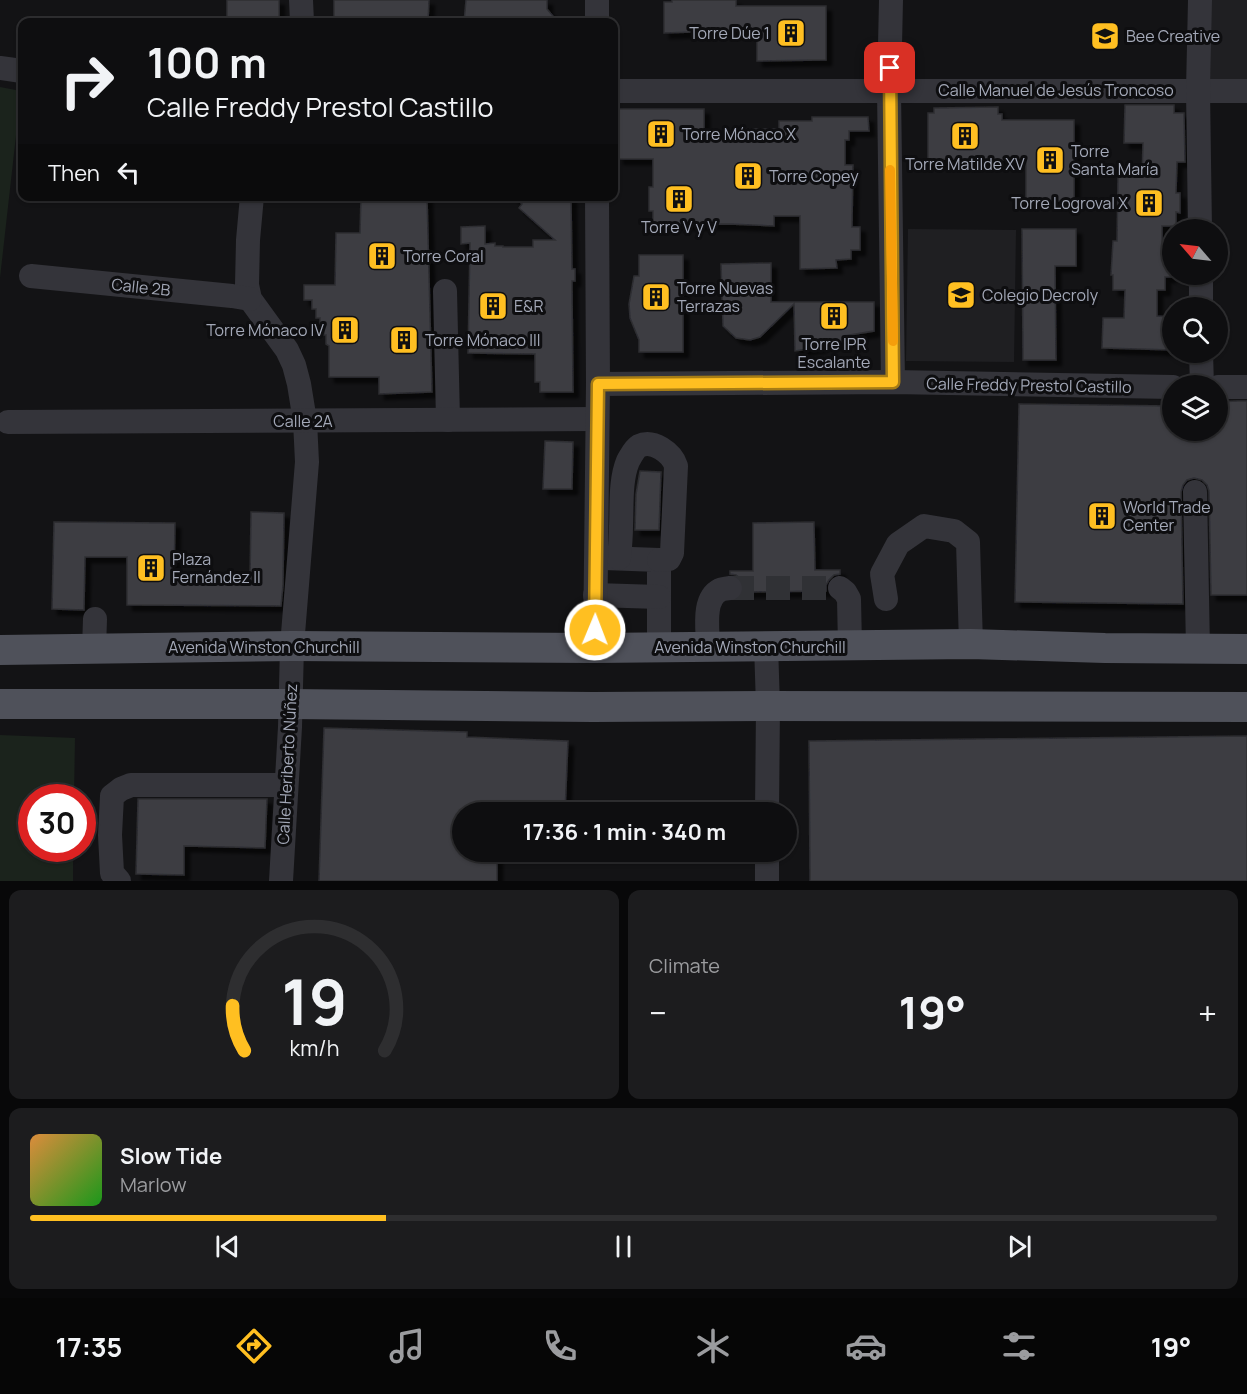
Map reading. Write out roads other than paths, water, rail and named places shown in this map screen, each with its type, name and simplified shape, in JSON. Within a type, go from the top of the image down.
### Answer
[{"type":"main road","name":"Avenida Winston Churchill","points":[[0,650],[292,646],[595,648],[971,644],[1247,649]]},
{"type":"main road","points":[[0,704],[1247,707]]},
{"type":"street","points":[[301,0],[302,18]]},
{"type":"street","points":[[597,0],[597,18]]},
{"type":"street","points":[[891,0],[889,90],[893,382]]},
{"type":"street","points":[[1200,0],[1198,90],[1200,219]]},
{"type":"street","points":[[0,68],[18,70]]},
{"type":"street","name":"Calle Manuel de Jesús Troncoso","points":[[618,91],[1247,91]]},
{"type":"street","points":[[250,299],[247,285],[252,201]]},
{"type":"street","points":[[597,201],[597,419],[607,558]]},
{"type":"street","name":"Calle 2B","points":[[31,276],[250,299]]},
{"type":"street","points":[[445,291],[448,420]]},
{"type":"street","name":"Calle Heriberto Núñez","points":[[250,299],[287,350],[294,365],[305,421],[307,462],[292,646],[281,881]]},
{"type":"street","name":"Calle Freddy Prestol Castillo","points":[[598,384],[893,382],[1162,387]]},
{"type":"street","points":[[1228,387],[1247,387]]},
{"type":"street","name":"Calle 2A","points":[[8,422],[597,419]]},
{"type":"street","points":[[595,648],[595,595],[607,558],[627,464],[640,445],[648,444],[661,449],[670,455],[676,466],[672,553],[669,559],[660,561],[607,558]]},
{"type":"street","points":[[1195,492],[1198,649]]},
{"type":"street","points":[[886,599],[882,574],[898,544],[924,526],[954,531],[968,542],[971,644]]},
{"type":"street","points":[[659,647],[660,561]]},
{"type":"street","points":[[708,646],[710,602],[721,589],[730,588]]},
{"type":"street","points":[[840,588],[845,591],[849,599],[850,646]]},
{"type":"street","points":[[595,595],[659,597]]},
{"type":"street","points":[[94,619],[94,649]]},
{"type":"street","points":[[766,645],[767,802]]},
{"type":"street","points":[[119,881],[112,873],[110,835],[112,796],[121,789],[131,785],[286,785]]},
{"type":"street","points":[[767,862],[767,881]]},
{"type":"tunnel","points":[[730,588],[840,588]]},
{"type":"place","name":"Torre Dúe 1","points":[[791,33]]},
{"type":"place","name":"Bee Creative","points":[[1105,36]]},
{"type":"place","name":"Torre Mónaco X","points":[[661,134]]},
{"type":"place","name":"Torre Matilde XV","points":[[965,136]]},
{"type":"place","name":"Torre Santa María","points":[[1050,160]]},
{"type":"place","name":"Torre Copey","points":[[748,176]]},
{"type":"place","name":"Torre V y V","points":[[679,199]]},
{"type":"place","name":"Torre Logroval X","points":[[1149,203]]},
{"type":"place","name":"Torre Coral","points":[[382,256]]},
{"type":"place","name":"Colegio Decroly","points":[[961,295]]},
{"type":"place","name":"Torre Nuevas Terrazas","points":[[656,297]]},
{"type":"place","name":"E&R","points":[[493,306]]},
{"type":"place","name":"Torre IPR Escalante","points":[[834,316]]},
{"type":"place","name":"Torre Mónaco IV","points":[[345,330]]},
{"type":"place","name":"Torre Mónaco III","points":[[404,340]]},
{"type":"place","name":"World Trade Center","points":[[1102,516]]},
{"type":"place","name":"Plaza Fernández II","points":[[151,568]]}]
